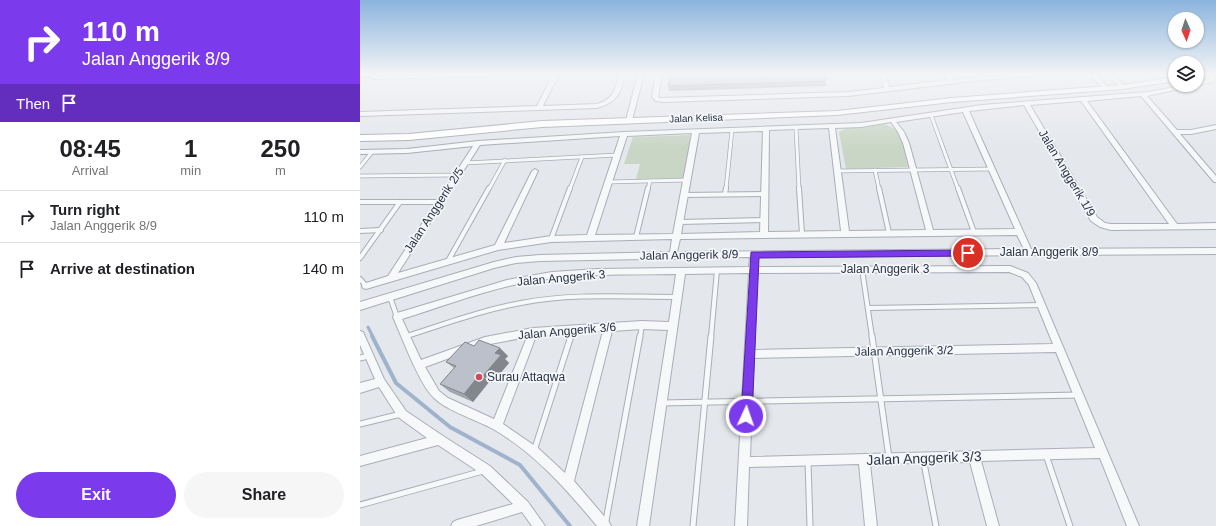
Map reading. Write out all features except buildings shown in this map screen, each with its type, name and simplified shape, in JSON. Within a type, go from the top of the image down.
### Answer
[{"type":"main road","name":"Jalan Kelisa","points":[[360,138],[409,137],[509,126],[629,120],[837,113],[966,99]]},
{"type":"street","points":[[539,108],[544,99]]},
{"type":"street","points":[[360,114],[597,106],[607,103],[613,99]]},
{"type":"street","points":[[629,120],[635,99]]},
{"type":"street","points":[[657,99],[658,100],[708,99]]},
{"type":"street","points":[[1083,99],[1175,226]]},
{"type":"street","points":[[360,152],[407,150],[478,143],[624,134],[766,130],[861,125],[965,109],[1090,99]]},
{"type":"street","points":[[1146,99],[1213,173],[1216,180]]},
{"type":"street","name":"Jalan Anggerik 1/9","points":[[1026,103],[1094,219],[1103,225],[1111,227],[1216,226]]},
{"type":"street","points":[[965,109],[1028,253]]},
{"type":"street","points":[[892,120],[902,132],[906,143],[912,170],[930,232]]},
{"type":"street","points":[[832,127],[845,233]]},
{"type":"street","points":[[1175,132],[1191,132],[1216,127]]},
{"type":"street","points":[[764,234],[766,130]]},
{"type":"street","points":[[673,255],[696,131]]},
{"type":"street","points":[[590,238],[624,134]]},
{"type":"street","name":"Jalan Anggerik 2/5","points":[[391,278],[478,143]]},
{"type":"street","points":[[498,247],[535,171]]},
{"type":"street","points":[[360,202],[440,202]]},
{"type":"street","points":[[366,286],[498,247],[551,239],[764,234],[1019,232]]},
{"type":"street","name":"Jalan Anggerik 8/9","points":[[360,306],[471,272],[516,260],[540,258],[754,254],[1216,251]]},
{"type":"street","points":[[741,526],[754,254]]},
{"type":"street","name":"Jalan Anggerik 3","points":[[397,317],[520,280],[568,274],[717,270],[1010,269],[1022,273],[1028,277],[1041,305]]},
{"type":"street","points":[[643,526],[681,271]]},
{"type":"street","points":[[1041,305],[1134,526]]},
{"type":"street","points":[[397,317],[430,387],[439,391],[445,401],[497,426],[534,452],[568,483],[605,526]]},
{"type":"street","name":"Jalan Anggerik 3/6","points":[[419,365],[485,341],[533,332],[642,325],[673,326]]},
{"type":"street","points":[[568,483],[608,328]]},
{"type":"street","points":[[497,426],[533,332]]},
{"type":"street","points":[[360,335],[364,357],[402,414],[486,470],[524,506],[539,526]]},
{"type":"street","name":"Jalan Anggerik 3/2","points":[[750,354],[1059,348]]},
{"type":"street","points":[[360,388],[381,382]]},
{"type":"street","points":[[360,461],[439,440]]},
{"type":"street","name":"Jalan Anggerik 3/3","points":[[744,462],[1103,453]]},
{"type":"street","points":[[974,456],[993,526]]},
{"type":"street","points":[[864,459],[871,526]]},
{"type":"street","points":[[457,526],[524,506]]},
{"type":"lane","points":[[931,115],[974,232]]},
{"type":"lane","points":[[796,128],[802,234]]},
{"type":"lane","points":[[725,194],[732,130]]},
{"type":"lane","points":[[360,166],[372,152]]},
{"type":"lane","points":[[465,163],[617,155]]},
{"type":"lane","points":[[551,239],[582,157]]},
{"type":"lane","points":[[448,262],[505,160]]},
{"type":"lane","points":[[837,171],[992,169]]},
{"type":"lane","points":[[875,170],[889,233]]},
{"type":"lane","points":[[360,176],[457,175]]},
{"type":"lane","points":[[608,182],[687,180]]},
{"type":"lane","points":[[636,237],[650,181]]},
{"type":"lane","points":[[684,195],[765,194]]},
{"type":"lane","points":[[360,258],[400,202]]},
{"type":"lane","points":[[680,222],[764,220]]},
{"type":"lane","points":[[360,230],[381,230]]},
{"type":"lane","points":[[862,269],[889,459]]},
{"type":"lane","points":[[693,526],[717,270]]},
{"type":"lane","points":[[360,279],[362,284],[366,286]]},
{"type":"lane","points":[[407,336],[487,310],[538,300],[585,296],[676,297]]},
{"type":"lane","points":[[390,297],[397,317]]},
{"type":"lane","points":[[868,308],[1041,305]]},
{"type":"lane","points":[[605,526],[642,325]]},
{"type":"lane","points":[[534,452],[573,329]]},
{"type":"lane","points":[[661,403],[1079,396]]},
{"type":"lane","points":[[360,424],[402,414]]},
{"type":"lane","points":[[1046,455],[1070,526]]},
{"type":"lane","points":[[923,458],[936,526]]},
{"type":"lane","points":[[808,461],[810,526]]},
{"type":"lane","points":[[360,505],[486,470]]},
{"type":"green space","points":[[885,124],[897,130],[902,141],[908,167],[846,169],[839,132],[847,128],[862,128]]},
{"type":"green space","points":[[691,135],[683,178],[636,179],[640,164],[624,164],[633,137]]},
{"type":"waterway","points":[[368,327],[373,337]]},
{"type":"waterway","points":[[372,336],[396,383],[450,427],[520,465],[570,526]]},
{"type":"place","name":"Surau Attaqwa","points":[[479,377]]},
{"type":"route","points":[[746,416],[754,254],[968,253]]}]
